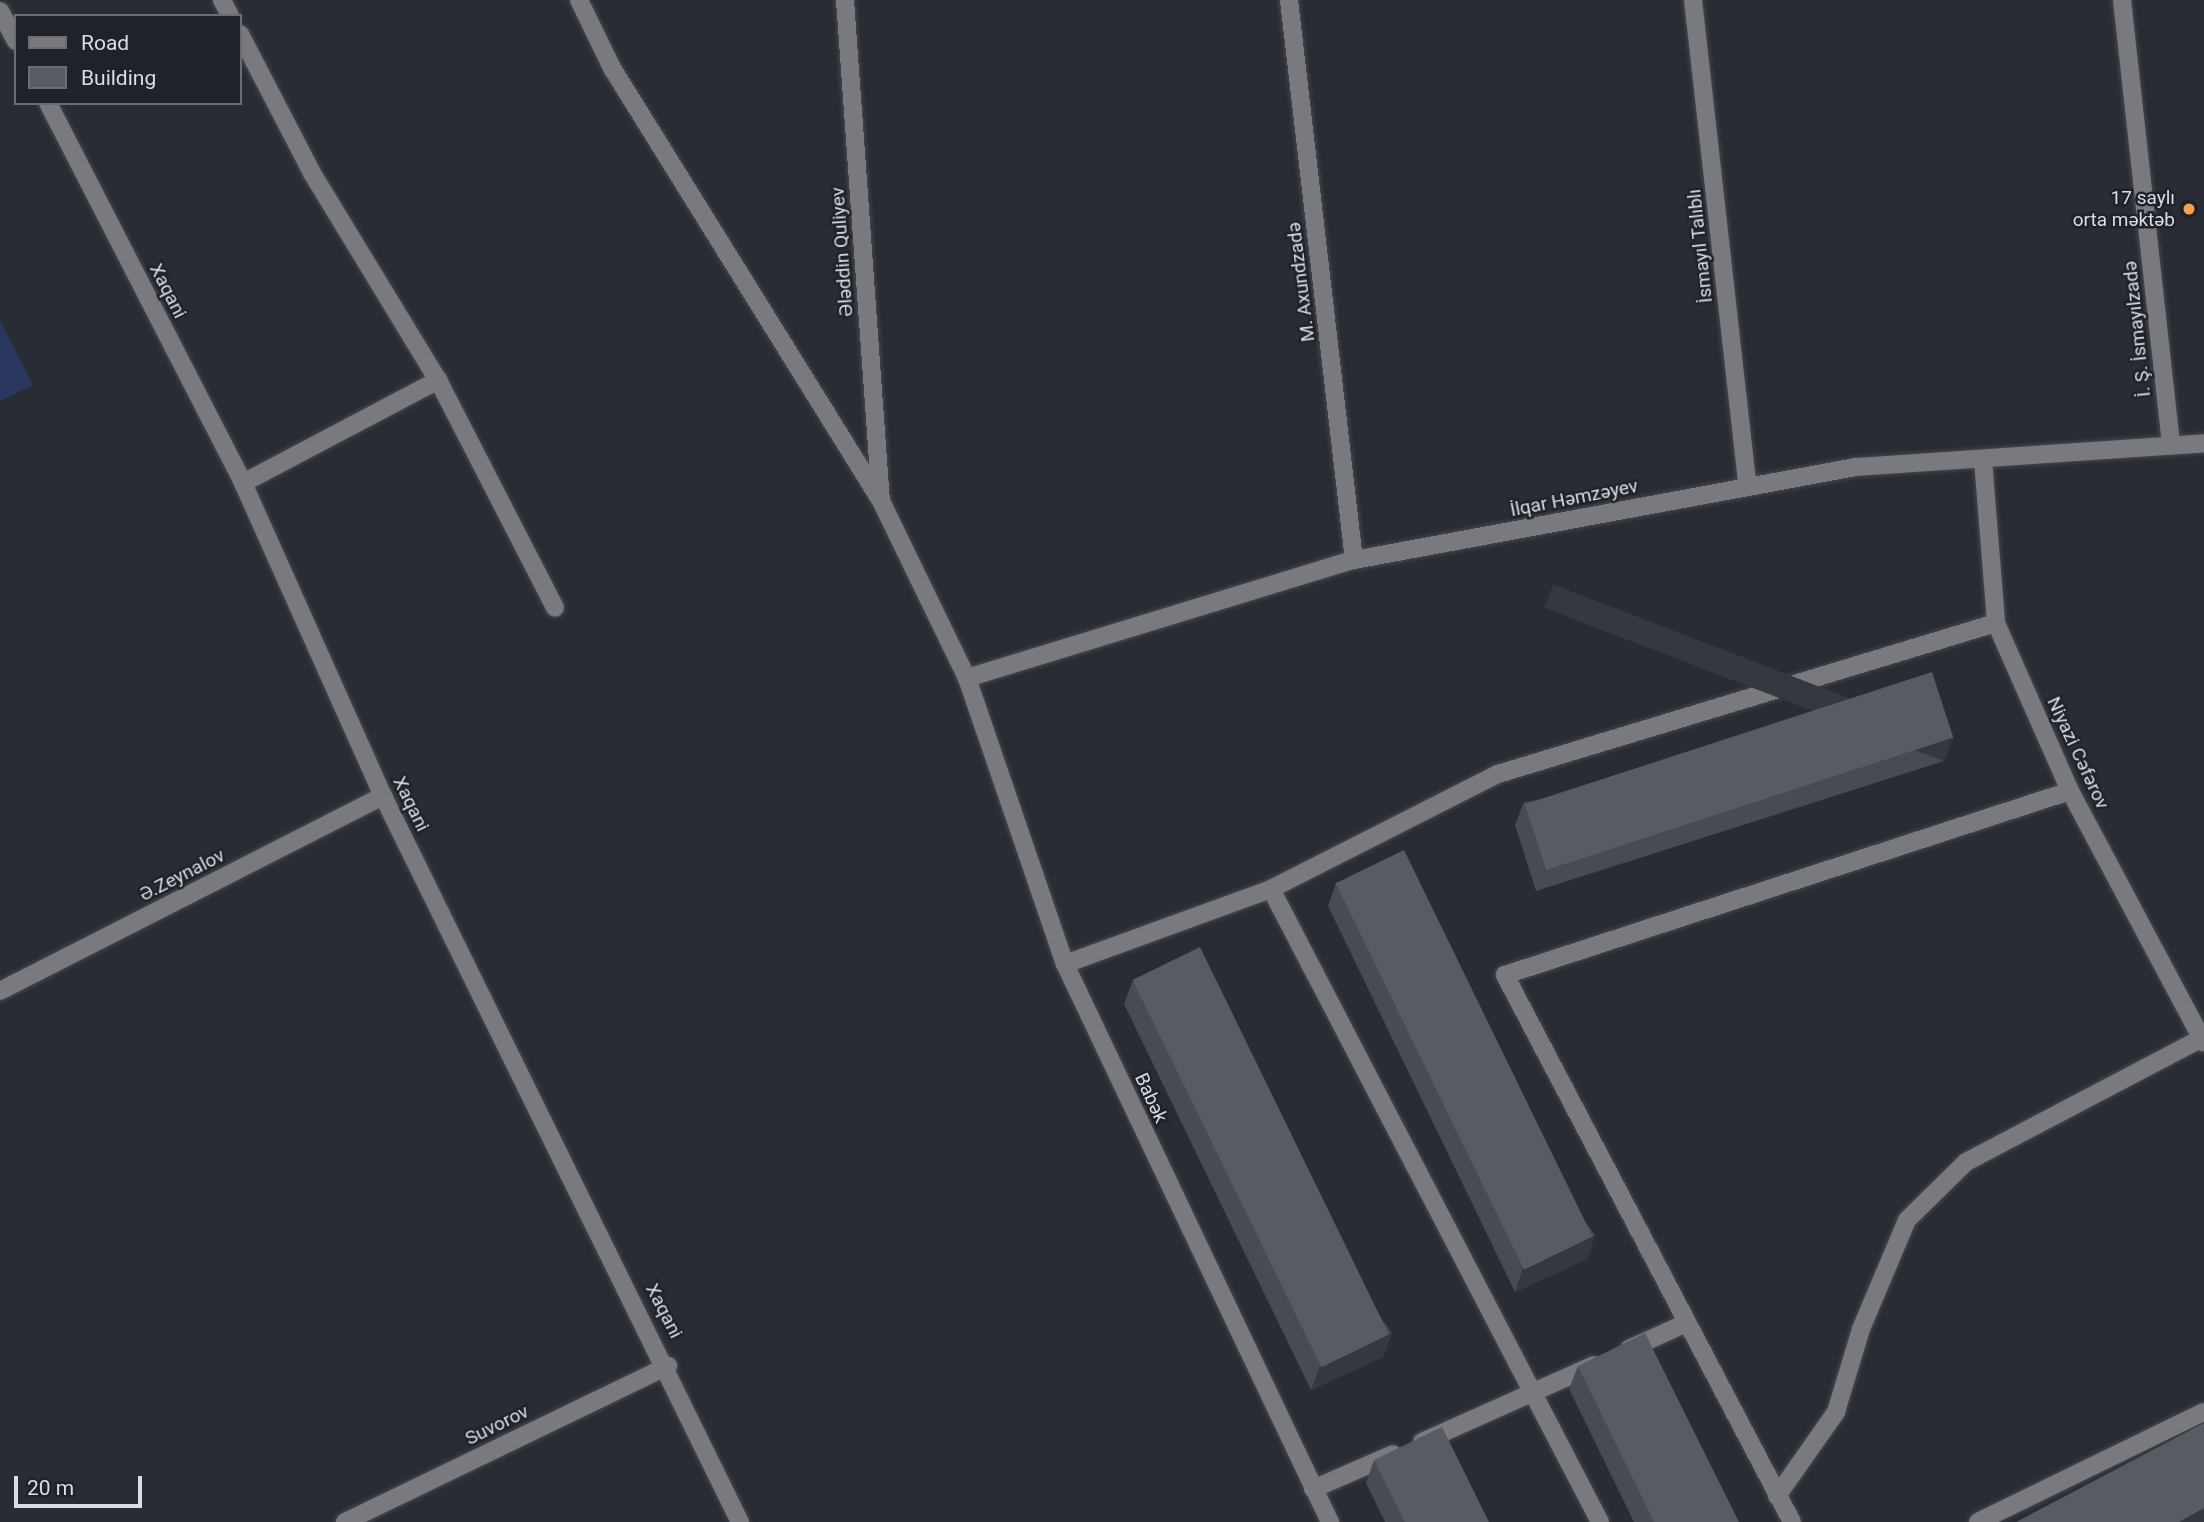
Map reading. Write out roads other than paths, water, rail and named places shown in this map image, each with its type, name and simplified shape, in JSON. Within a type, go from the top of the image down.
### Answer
[{"type":"street","name":"Babək","points":[[579,0],[612,68],[881,501],[967,678],[1065,964],[1330,1522]]},
{"type":"street","name":"Ələddin Quliyev","points":[[845,0],[881,501]]},
{"type":"street","name":"M. Axundzadə","points":[[1289,0],[1354,560]]},
{"type":"street","name":"İsmayıl Talıblı","points":[[1693,0],[1748,487]]},
{"type":"street","name":"İ. Ş. İsmayılzadə","points":[[2123,0],[2171,445]]},
{"type":"street","points":[[0,11],[14,37]]},
{"type":"street","points":[[242,38],[312,173],[438,380],[555,608]]},
{"type":"street","name":"Xaqani","points":[[49,105],[243,483],[383,796],[668,1366],[740,1522]]},
{"type":"street","points":[[243,483],[438,380]]},
{"type":"street","name":"İlqar Həmzəyev","points":[[967,678],[1354,560],[1856,467],[2204,443]]},
{"type":"street","name":"Niyazi Cəfərov","points":[[1983,460],[1996,623],[2070,791],[2203,1039]]},
{"type":"street","points":[[1065,964],[1271,889],[1498,774],[1996,623]]},
{"type":"street","points":[[1792,1522],[1684,1324],[1505,975],[2070,791]]},
{"type":"street","name":"Ə.Zeynalov","points":[[0,991],[383,796]]},
{"type":"street","points":[[1271,889],[1600,1522]]},
{"type":"street","points":[[1777,1496],[1836,1412],[1861,1329],[1907,1220],[1966,1162],[2203,1039]]},
{"type":"street","points":[[1313,1489],[1684,1324]]},
{"type":"street","name":"Suvorov","points":[[345,1522],[668,1366]]},
{"type":"street","points":[[1978,1522],[2204,1412]]},
{"type":"place","name":"17 saylı orta məktəb","points":[[2189,209]]}]
